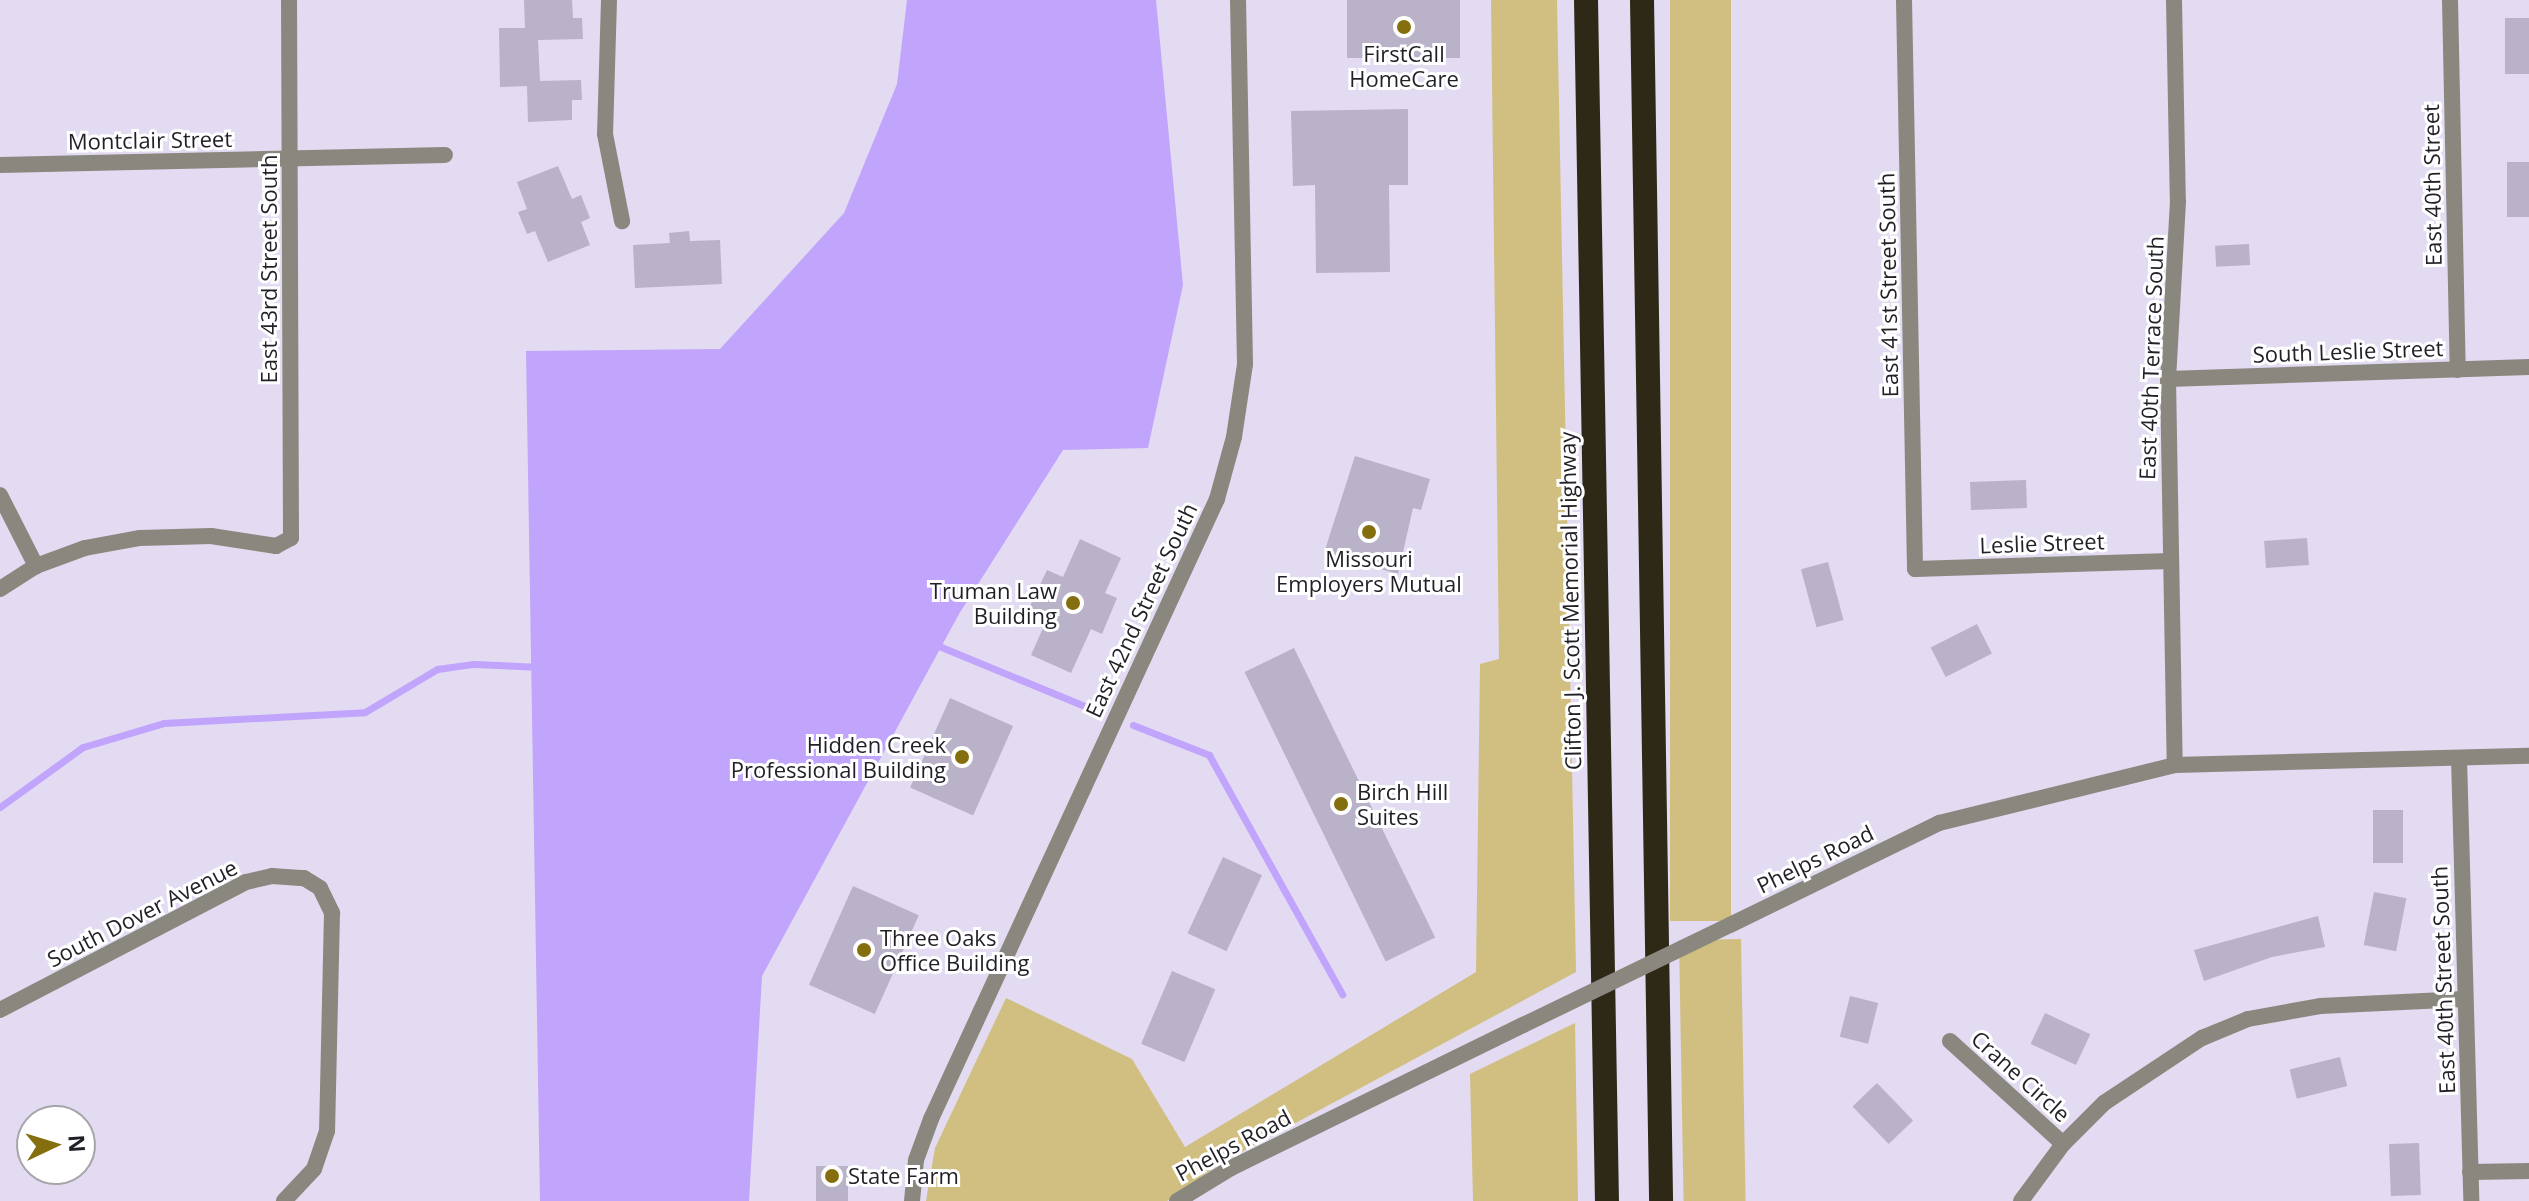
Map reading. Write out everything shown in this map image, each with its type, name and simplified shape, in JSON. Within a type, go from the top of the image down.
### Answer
[{"type":"highway","name":"Clifton J. Scott Memorial Highway","points":[[1586,0],[1607,1201]]},
{"type":"highway","points":[[1642,0],[1661,1201]]},
{"type":"street","name":"East 43rd Street South","points":[[36,566],[140,538],[211,536],[276,546],[291,538],[289,0]]},
{"type":"street","points":[[609,0],[605,134],[622,221]]},
{"type":"street","name":"East 42nd Street South","points":[[912,1201],[916,1160],[931,1119],[1217,499],[1234,437],[1245,364],[1238,0]]},
{"type":"street","name":"East 41st Street South","points":[[1904,0],[1915,569]]},
{"type":"street","name":"East 40th Terrace South","points":[[2174,0],[2178,201],[2168,379],[2175,765]]},
{"type":"street","name":"East 40th Street","points":[[2450,0],[2458,370]]},
{"type":"street","name":"Montclair Street","points":[[0,165],[445,155]]},
{"type":"street","name":"South Leslie Street","points":[[2168,379],[2529,367]]},
{"type":"street","points":[[0,495],[36,566],[0,589]]},
{"type":"street","name":"Leslie Street","points":[[1915,569],[2170,561]]},
{"type":"street","name":"Phelps Road","points":[[1177,1201],[1231,1168],[1939,823],[2175,765],[2529,756]]},
{"type":"street","name":"East 40th Street South","points":[[2459,758],[2471,1201]]},
{"type":"street","name":"South Dover Avenue","points":[[0,1010],[246,882],[272,876],[310,881],[320,888],[332,913],[327,1131],[316,1160],[284,1201]]},
{"type":"street","points":[[2021,1201],[2063,1144],[2104,1103],[2156,1065],[2248,1019],[2361,1002],[2465,999]]},
{"type":"street","name":"Crane Circle","points":[[1950,1041],[2063,1144]]},
{"type":"street","points":[[2470,1172],[2529,1171]]},
{"type":"shaded area","points":[[907,0],[1156,0],[1183,285],[1148,448],[1063,450],[959,614],[762,976],[749,1201],[540,1201],[526,351],[720,349],[844,213],[897,84]]},
{"type":"shaded area","points":[[1491,0],[1557,0],[1576,972],[1221,1163],[1167,1201],[926,1201],[935,1148],[1006,998],[1132,1059],[1185,1147],[1476,972],[1480,664],[1499,659]]},
{"type":"shaded area","points":[[1670,0],[1731,0],[1731,921],[1670,921]]},
{"type":"shaded area","points":[[1741,939],[1746,1201],[1684,1201],[1679,940]]},
{"type":"shaded area","points":[[1575,1023],[1578,1201],[1473,1201],[1470,1074]]},
{"type":"building","points":[[524,0],[572,0],[573,18],[582,18],[583,39],[538,40],[540,81],[581,80],[582,100],[572,100],[572,120],[528,122],[527,86],[500,87],[499,28],[525,28]]},
{"type":"building","name":"FirstCall HomeCare","points":[[1347,0],[1460,0],[1460,58],[1347,58]]},
{"type":"building","points":[[2505,18],[2529,18],[2529,74],[2505,74]]},
{"type":"building","points":[[1408,109],[1408,185],[1389,185],[1390,272],[1316,273],[1315,185],[1293,186],[1291,111]]},
{"type":"building","points":[[2507,162],[2529,162],[2529,217],[2507,217]]},
{"type":"building","points":[[558,166],[572,199],[581,195],[590,218],[581,222],[590,245],[548,262],[535,231],[527,234],[518,212],[527,209],[517,182]]},
{"type":"building","points":[[689,231],[690,241],[720,240],[722,284],[635,288],[633,245],[670,243],[669,233]]},
{"type":"building","points":[[2249,244],[2250,265],[2216,267],[2215,246]]},
{"type":"building","name":"Missouri Employers Mutual","points":[[1355,456],[1430,479],[1421,510],[1413,508],[1398,574],[1324,553]]},
{"type":"building","points":[[2026,480],[2027,508],[1971,510],[1970,482]]},
{"type":"building","points":[[2307,538],[2309,565],[2266,568],[2264,541]]},
{"type":"building","name":"Truman Law Building","points":[[1080,539],[1121,558],[1105,593],[1117,598],[1102,634],[1091,629],[1071,673],[1031,655],[1048,617],[1029,608],[1047,570],[1063,577]]},
{"type":"building","points":[[1828,562],[1844,620],[1816,627],[1801,569]]},
{"type":"building","points":[[1977,624],[1992,653],[1946,677],[1931,648]]},
{"type":"building","name":"Birch Hill Suites","points":[[1294,648],[1435,937],[1386,962],[1245,672]]},
{"type":"building","name":"Hidden Creek Professional Building","points":[[950,698],[1013,726],[973,816],[910,788]]},
{"type":"building","points":[[2373,810],[2403,810],[2403,863],[2373,863]]},
{"type":"building","points":[[1223,857],[1262,875],[1226,951],[1188,933]]},
{"type":"building","name":"Three Oaks Office Building","points":[[853,886],[919,915],[875,1014],[809,985]]},
{"type":"building","points":[[2374,892],[2406,898],[2396,951],[2364,945]]},
{"type":"building","points":[[2318,916],[2325,947],[2272,957],[2204,981],[2194,950]]},
{"type":"building","points":[[1172,971],[1215,989],[1184,1062],[1141,1044]]},
{"type":"building","points":[[1850,996],[1878,1003],[1868,1044],[1840,1037]]},
{"type":"building","points":[[2045,1013],[2090,1034],[2076,1065],[2031,1044]]},
{"type":"building","points":[[2340,1057],[2347,1086],[2297,1099],[2290,1070]]},
{"type":"building","points":[[1877,1083],[1913,1120],[1889,1144],[1853,1107]]},
{"type":"building","points":[[2419,1143],[2421,1195],[2391,1196],[2389,1144]]},
{"type":"building","name":"State Farm","points":[[816,1166],[848,1166],[848,1201],[816,1201]]},
{"type":"waterway","points":[[934,644],[1099,712]]},
{"type":"waterway","points":[[0,807],[83,747],[164,723],[365,712],[437,669],[474,664],[541,667]]},
{"type":"waterway","points":[[1133,725],[1209,755],[1342,994]]},
{"type":"place","name":"FirstCall HomeCare","points":[[1404,27]]},
{"type":"place","name":"Missouri Employers Mutual","points":[[1369,532]]},
{"type":"place","name":"Truman Law Building","points":[[1073,603]]},
{"type":"place","name":"Hidden Creek Professional Building","points":[[962,757]]},
{"type":"place","name":"Birch Hill Suites","points":[[1341,804]]},
{"type":"place","name":"Three Oaks Office Building","points":[[864,950]]},
{"type":"place","name":"State Farm","points":[[832,1176]]}]
